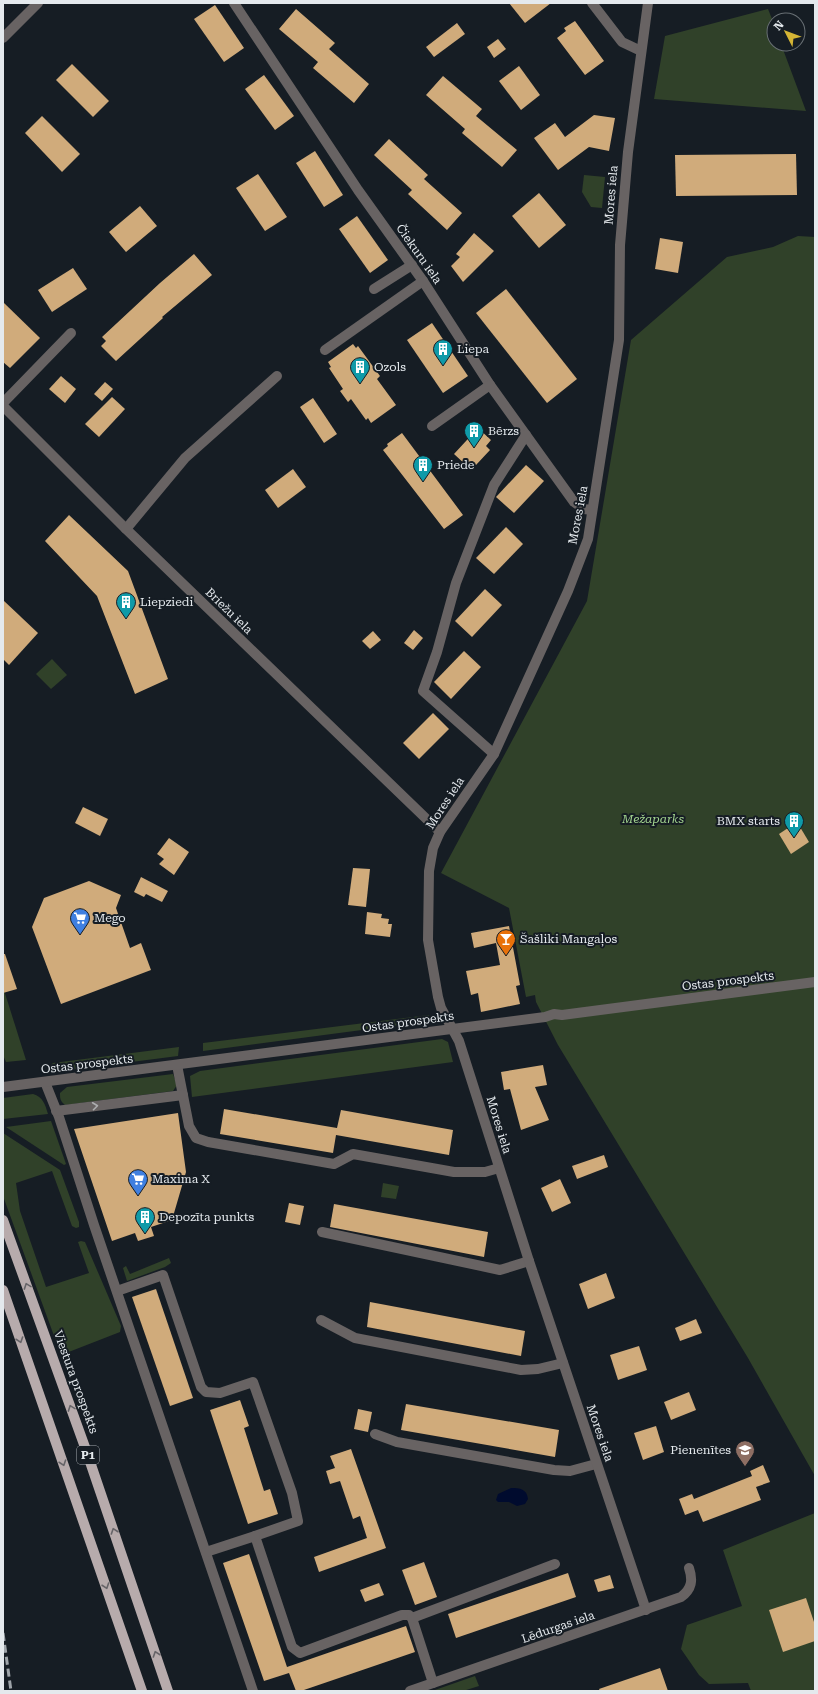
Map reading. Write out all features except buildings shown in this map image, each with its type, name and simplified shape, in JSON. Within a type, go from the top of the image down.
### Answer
[{"type":"main road","name":"Viestura prospekts","points":[[3,1220],[86,1450],[168,1691]]},
{"type":"main road","name":"P1","points":[[3,1290],[142,1691]]},
{"type":"street","points":[[3,38],[38,3]]},
{"type":"street","name":"Čiekuru iela","points":[[234,3],[358,190],[423,281],[490,385],[574,502],[584,509],[592,510]]},
{"type":"street","points":[[592,3],[622,42],[641,51]]},
{"type":"street","name":"Mores iela","points":[[646,1610],[529,1261],[467,1064],[459,1041],[441,1008],[428,940],[428,871],[433,848],[440,832],[494,754],[579,566],[588,539],[619,340],[620,245],[628,152],[648,3]]},
{"type":"street","points":[[374,289],[412,265]]},
{"type":"street","points":[[325,350],[423,281]]},
{"type":"street","points":[[3,403],[71,333]]},
{"type":"street","points":[[126,529],[185,458],[276,376]]},
{"type":"street","points":[[432,426],[490,385]]},
{"type":"street","name":"Briežu iela","points":[[3,406],[126,529],[440,832]]},
{"type":"street","points":[[494,754],[423,691],[437,652],[456,583],[494,485],[526,435]]},
{"type":"street","name":"Ostas prospekts","points":[[3,1087],[452,1030],[545,1017],[554,1014],[562,1015],[815,982]]},
{"type":"street","points":[[177,1066],[189,1126],[196,1138],[208,1142],[334,1164],[353,1154],[454,1172],[485,1172],[499,1168]]},
{"type":"street","points":[[45,1082],[253,1691]]},
{"type":"street","points":[[56,1111],[183,1095]]},
{"type":"street","points":[[322,1232],[500,1270],[529,1261]]},
{"type":"street","points":[[117,1291],[163,1275],[201,1387],[206,1392],[220,1393],[253,1382],[292,1493],[298,1521],[206,1552]]},
{"type":"street","points":[[321,1320],[355,1338],[521,1370],[538,1369],[563,1363]]},
{"type":"street","points":[[376,1434],[397,1442],[554,1470],[570,1471],[596,1464]]},
{"type":"street","points":[[255,1536],[292,1647],[300,1652],[402,1615],[409,1615],[412,1618],[434,1683]]},
{"type":"street","points":[[412,1618],[555,1564]]},
{"type":"street","name":"Lēdurgas iela","points":[[410,1691],[681,1597],[690,1589],[692,1581],[689,1568]]},
{"type":"green space","points":[[768,9],[769,12],[766,12],[766,52],[784,52],[806,111],[654,99],[665,36]]},
{"type":"green space","points":[[584,175],[605,177],[602,208],[591,207],[582,192]]},
{"type":"green space","name":"Mežaparks","points":[[798,236],[815,237],[815,1476],[748,1358],[558,1045],[536,1002],[535,995],[526,997],[509,908],[441,873],[587,601],[631,340],[727,257],[773,247]]},
{"type":"green space","points":[[52,659],[67,675],[51,689],[36,674]]},
{"type":"green space","points":[[3,987],[26,1060],[6,1062],[3,1055]]},
{"type":"green space","points":[[429,1015],[430,1021],[203,1051],[203,1043]]},
{"type":"green space","points":[[442,1039],[448,1042],[453,1062],[192,1097],[190,1076],[200,1071]]},
{"type":"green space","points":[[179,1047],[178,1056],[53,1072],[51,1065],[53,1063]]},
{"type":"green space","points":[[173,1074],[177,1085],[173,1091],[65,1105],[60,1098],[60,1093],[67,1087]]},
{"type":"green space","points":[[33,1094],[43,1101],[48,1114],[3,1119],[3,1098]]},
{"type":"green space","points":[[51,1121],[66,1164],[64,1165],[6,1127]]},
{"type":"green space","points":[[3,1133],[60,1170],[79,1222],[79,1227],[76,1228],[72,1226],[52,1171],[16,1183],[20,1211],[46,1287],[89,1273],[78,1242],[85,1242],[121,1326],[120,1332],[61,1355],[3,1196]]},
{"type":"green space","points":[[383,1183],[399,1186],[396,1199],[381,1197]]},
{"type":"green space","points":[[169,1258],[171,1263],[165,1267],[127,1281],[123,1268],[126,1266],[130,1274]]},
{"type":"green space","points":[[815,1513],[815,1691],[751,1691],[748,1683],[709,1684],[699,1675],[681,1649],[687,1625],[742,1606],[723,1550]]},
{"type":"green space","points":[[475,1676],[479,1686],[463,1691],[432,1691]]},
{"type":"water","points":[[511,1488],[525,1491],[528,1499],[525,1504],[517,1506],[509,1502],[498,1502],[496,1500],[498,1494]]},
{"type":"railway","points":[[3,1633],[11,1691]]},
{"type":"place","name":"Liepa","points":[[443,366]]},
{"type":"place","name":"Ozols","points":[[360,384]]},
{"type":"place","name":"Bērzs","points":[[474,448]]},
{"type":"place","name":"Priede","points":[[423,482]]},
{"type":"place","name":"Liepziedi","points":[[126,619]]},
{"type":"place","name":"BMX starts","points":[[794,838]]},
{"type":"place","name":"Mego","points":[[80,935]]},
{"type":"place","name":"Šašliki Mangaļos","points":[[506,956]]},
{"type":"place","name":"Maxima X","points":[[138,1196]]},
{"type":"place","name":"Depozīta punkts","points":[[145,1234]]},
{"type":"place","name":"Pienenītes","points":[[745,1467]]}]
